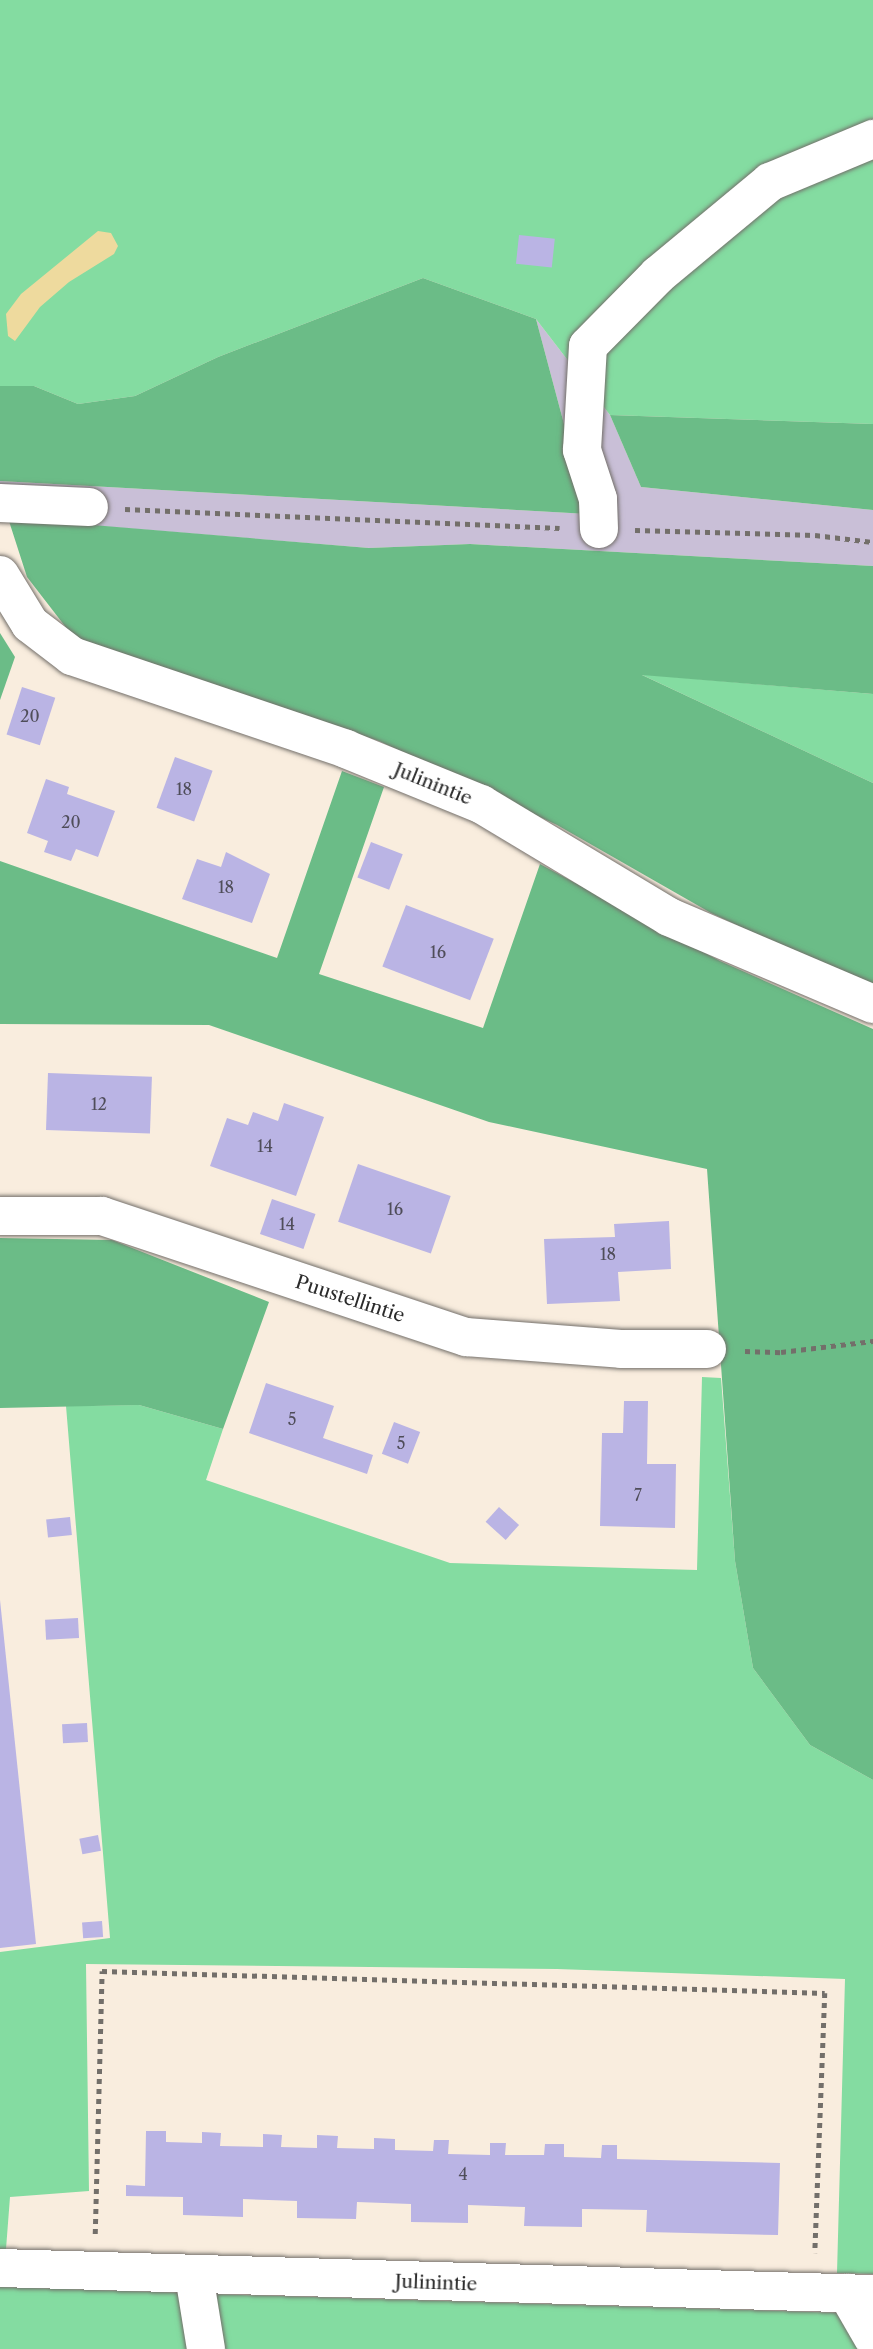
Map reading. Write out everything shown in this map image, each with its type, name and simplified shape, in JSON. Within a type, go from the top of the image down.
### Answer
[{"type":"street","points":[[599,529],[598,499],[582,450],[588,346],[658,275],[770,181],[873,138]]},
{"type":"street","points":[[0,503],[89,507]]},
{"type":"street","name":"Julinintie","points":[[0,575],[30,624],[72,656],[346,749],[481,804],[669,917],[873,1004]]},
{"type":"street","name":"Puustellintie","points":[[0,1216],[102,1216],[466,1337],[621,1349],[707,1349]]},
{"type":"street","name":"Julinintie","points":[[0,2268],[844,2293]]},
{"type":"street","points":[[194,2275],[206,2349]]},
{"type":"street","points":[[844,2293],[873,2338]]},
{"type":"path","points":[[89,507],[815,536],[873,542]]},
{"type":"path","points":[[707,1349],[780,1352],[873,1341]]},
{"type":"path","points":[[94,2271],[102,1970],[825,1993],[844,2293]]},
{"type":"shaded area","points":[[536,319],[610,415],[641,487],[873,510],[873,566],[470,544],[369,548],[0,518],[0,481],[588,514]]},
{"type":"green space","points":[[0,0],[873,0],[873,424],[610,415],[536,319],[423,278],[218,357],[135,396],[78,404],[34,386],[0,386]]},
{"type":"green space","points":[[423,278],[536,319],[588,514],[0,481],[0,386],[34,386],[78,404],[135,396],[218,357]]},
{"type":"green space","points":[[610,415],[873,424],[873,510],[641,487]]},
{"type":"green space","points":[[8,518],[369,548],[470,544],[873,566],[873,694],[642,675],[873,783],[873,989],[711,913],[557,825],[379,741],[78,643],[27,577]]},
{"type":"green space","points":[[0,633],[15,657],[0,700]]},
{"type":"green space","points":[[640,674],[873,694],[873,783]]},
{"type":"green space","points":[[342,771],[384,787],[319,974],[483,1028],[540,864],[720,961],[873,1029],[873,1780],[810,1745],[753,1668],[735,1561],[707,1169],[489,1122],[209,1025],[0,1024],[0,861],[277,958]]},
{"type":"green space","points":[[0,1238],[112,1240],[269,1302],[223,1429],[139,1405],[0,1408]]},
{"type":"green space","points":[[702,1377],[721,1378],[735,1561],[753,1668],[810,1745],[873,1780],[873,2274],[837,2273],[845,1979],[557,1969],[86,1964],[89,2191],[10,2197],[6,2249],[0,2249],[0,1952],[110,1938],[66,1406],[139,1405],[223,1429],[206,1480],[450,1563],[697,1570]]},
{"type":"green space","points":[[0,2287],[188,2293],[197,2349],[0,2349]]},
{"type":"green space","points":[[210,2294],[844,2313],[863,2349],[218,2349]]},
{"type":"sand","points":[[98,231],[111,233],[118,246],[114,254],[69,282],[40,307],[15,341],[8,336],[6,314],[21,294]]},
{"type":"building","points":[[519,235],[555,239],[552,268],[516,264]]},
{"type":"building","points":[[22,687],[55,698],[40,745],[7,735]]},
{"type":"building","points":[[175,757],[213,771],[194,821],[157,808]]},
{"type":"building","points":[[46,779],[69,787],[67,794],[115,811],[98,857],[76,849],[71,861],[44,852],[48,841],[27,833]]},
{"type":"building","points":[[371,842],[403,854],[389,890],[357,877]]},
{"type":"building","points":[[226,852],[270,874],[252,923],[182,899],[197,859],[221,867]]},
{"type":"building","points":[[406,905],[494,939],[470,1000],[382,967]]},
{"type":"building","points":[[48,1073],[152,1077],[150,1134],[46,1130]]},
{"type":"building","points":[[284,1103],[324,1117],[296,1196],[210,1166],[227,1118],[248,1125],[253,1112],[278,1121]]},
{"type":"building","points":[[358,1164],[451,1196],[431,1254],[338,1222]]},
{"type":"building","points":[[272,1199],[315,1214],[303,1249],[260,1234]]},
{"type":"building","points":[[669,1221],[671,1269],[618,1272],[620,1301],[547,1304],[544,1239],[615,1237],[614,1224]]},
{"type":"building","points":[[266,1383],[334,1406],[323,1438],[373,1455],[367,1474],[249,1433]]},
{"type":"building","points":[[624,1401],[648,1401],[647,1464],[676,1464],[675,1528],[600,1526],[602,1433],[623,1433]]},
{"type":"building","points":[[394,1422],[420,1432],[408,1464],[382,1454]]},
{"type":"building","points":[[499,1507],[519,1525],[506,1540],[486,1522]]},
{"type":"building","points":[[70,1517],[72,1535],[48,1537],[46,1520]]},
{"type":"building","points":[[0,1600],[36,1944],[0,1948]]},
{"type":"building","points":[[78,1618],[79,1638],[46,1640],[45,1620]]},
{"type":"building","points":[[87,1723],[88,1742],[63,1743],[62,1724]]},
{"type":"building","points":[[98,1835],[101,1851],[82,1854],[79,1839]]},
{"type":"building","points":[[102,1921],[103,1937],[83,1938],[82,1922]]},
{"type":"building","points":[[146,2131],[166,2131],[166,2142],[202,2143],[202,2132],[221,2133],[220,2146],[263,2147],[263,2134],[282,2135],[281,2147],[317,2148],[317,2135],[338,2136],[337,2148],[374,2149],[374,2138],[395,2139],[395,2150],[433,2151],[434,2140],[449,2140],[448,2154],[490,2155],[490,2143],[506,2143],[505,2155],[544,2155],[545,2144],[564,2144],[564,2157],[601,2158],[602,2145],[617,2145],[617,2159],[780,2163],[778,2235],[646,2232],[647,2210],[582,2209],[582,2227],[524,2226],[525,2207],[468,2205],[468,2223],[411,2222],[411,2204],[357,2202],[356,2219],[297,2218],[297,2201],[243,2199],[243,2217],[183,2215],[183,2197],[126,2196],[126,2185],[145,2186]]}]
